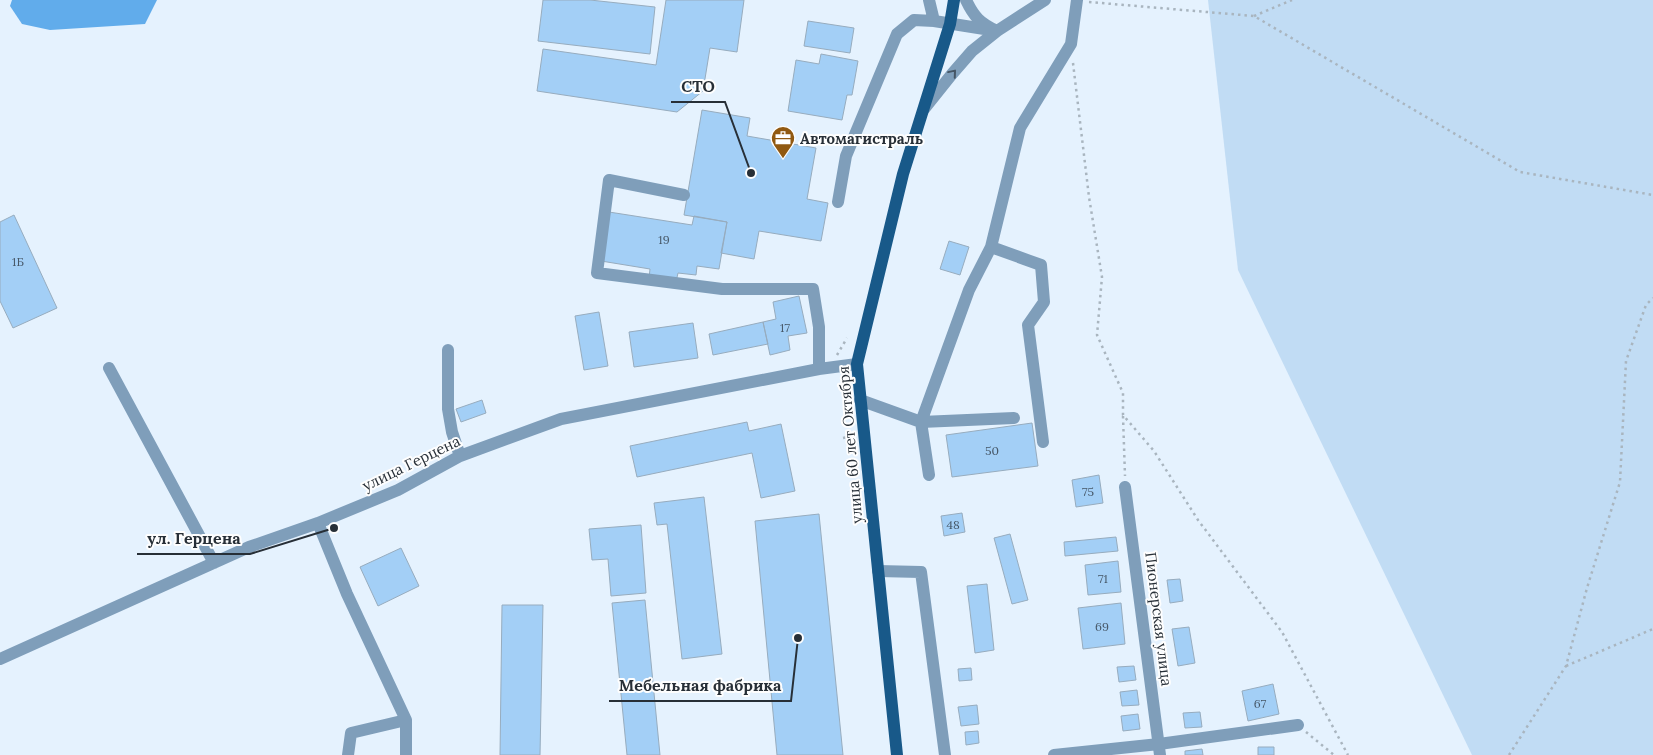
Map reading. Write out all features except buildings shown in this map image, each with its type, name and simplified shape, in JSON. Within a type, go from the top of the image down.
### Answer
[{"type":"main road","name":"улица 60 лет Октября","points":[[897,755],[857,364],[903,174],[950,24],[954,0]]},
{"type":"street","points":[[930,0],[934,21]]},
{"type":"street","points":[[966,0],[973,14],[985,25],[997,31]]},
{"type":"street","points":[[923,111],[972,51],[997,31],[1045,0]]},
{"type":"street","points":[[929,475],[921,422],[969,290],[991,247],[1020,128],[1071,44],[1078,1]]},
{"type":"street","points":[[838,202],[846,156],[897,34],[914,20],[934,21],[997,31]]},
{"type":"street","points":[[684,194],[609,180],[597,273],[722,289],[813,289],[819,327],[819,364]]},
{"type":"street","points":[[991,247],[1041,265],[1044,302],[1028,325],[1043,442]]},
{"type":"street","points":[[448,350],[448,409],[452,432],[460,456]]},
{"type":"street","name":"улица Герцена","points":[[0,659],[249,547],[318,523],[398,490],[460,456],[561,419],[819,364],[857,364]]},
{"type":"street","points":[[108,368],[214,563]]},
{"type":"street","points":[[860,400],[921,422],[1014,418]]},
{"type":"street","name":"Пионерская улица","points":[[1126,487],[1159,749]]},
{"type":"street","points":[[318,523],[347,594],[406,720],[406,755]]},
{"type":"street","points":[[878,571],[921,572],[945,755]]},
{"type":"street","points":[[348,755],[351,734],[406,720]]},
{"type":"street","points":[[1054,755],[1159,749],[1298,725]]},
{"type":"path","points":[[1254,16],[1292,0]]},
{"type":"path","points":[[1078,1],[1254,16],[1520,172],[1653,195]]},
{"type":"path","points":[[1071,44],[1089,197],[1102,277],[1097,334],[1123,393],[1126,487]]},
{"type":"path","points":[[1509,755],[1566,666],[1620,482],[1626,361],[1646,306],[1653,298]]},
{"type":"path","points":[[819,364],[837,355],[847,338]]},
{"type":"path","points":[[1123,415],[1154,450],[1198,520],[1282,632],[1348,755]]},
{"type":"path","points":[[1566,666],[1653,629]]},
{"type":"path","points":[[1298,725],[1334,755]]},
{"type":"shaded area","points":[[1208,0],[1653,0],[1653,755],[1472,755],[1238,270]]},
{"type":"water","points":[[12,0],[157,0],[145,24],[50,30],[22,24],[10,6]]},
{"type":"place","name":"Автомагистраль","points":[[783,159]]},
{"type":"place","name":"СТО","points":[[751,173]]},
{"type":"place","name":"ул. Герцена","points":[[334,528]]},
{"type":"place","name":"Мебельная фабрика","points":[[798,638]]}]
